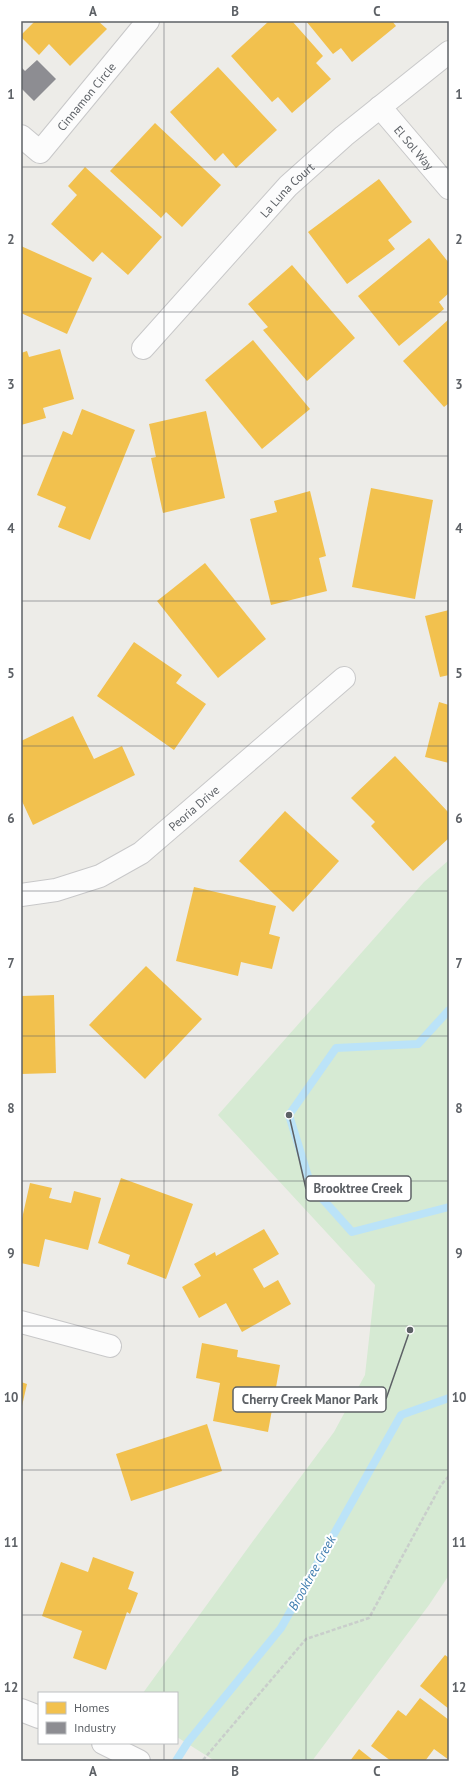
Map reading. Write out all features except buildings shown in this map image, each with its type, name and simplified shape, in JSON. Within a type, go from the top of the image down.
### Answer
[{"type":"street","name":"Cinnamon Circle","points":[[21,136],[40,152],[148,21]]},
{"type":"street","name":"La Luna Court","points":[[143,348],[288,186],[344,136],[449,52]]},
{"type":"street","name":"El Sol Way","points":[[380,107],[449,188]]},
{"type":"street","name":"Peoria Drive","points":[[21,895],[56,890],[100,876],[141,853],[344,678]]},
{"type":"street","points":[[21,1322],[110,1346]]},
{"type":"street","points":[[21,1710],[38,1717]]},
{"type":"street","points":[[104,1744],[133,1758]]},
{"type":"path","points":[[202,1760],[306,1639],[369,1618],[441,1485],[449,1476]]},
{"type":"green space","points":[[449,860],[449,1575],[429,1605],[312,1761],[215,1761],[178,1738],[178,1692],[144,1692],[334,1432],[365,1375],[375,1285],[218,1115],[424,882]]},
{"type":"waterway","name":"Brooktree Creek","points":[[449,1010],[418,1044],[336,1048],[289,1115],[311,1186],[352,1232],[449,1207]]},
{"type":"waterway","name":"Brooktree Creek","points":[[176,1761],[188,1742],[281,1628],[401,1415],[449,1398]]},
{"type":"place","name":"Brooktree Creek","points":[[289,1115]]},
{"type":"place","name":"Cherry Creek Manor Park","points":[[410,1330]]}]
